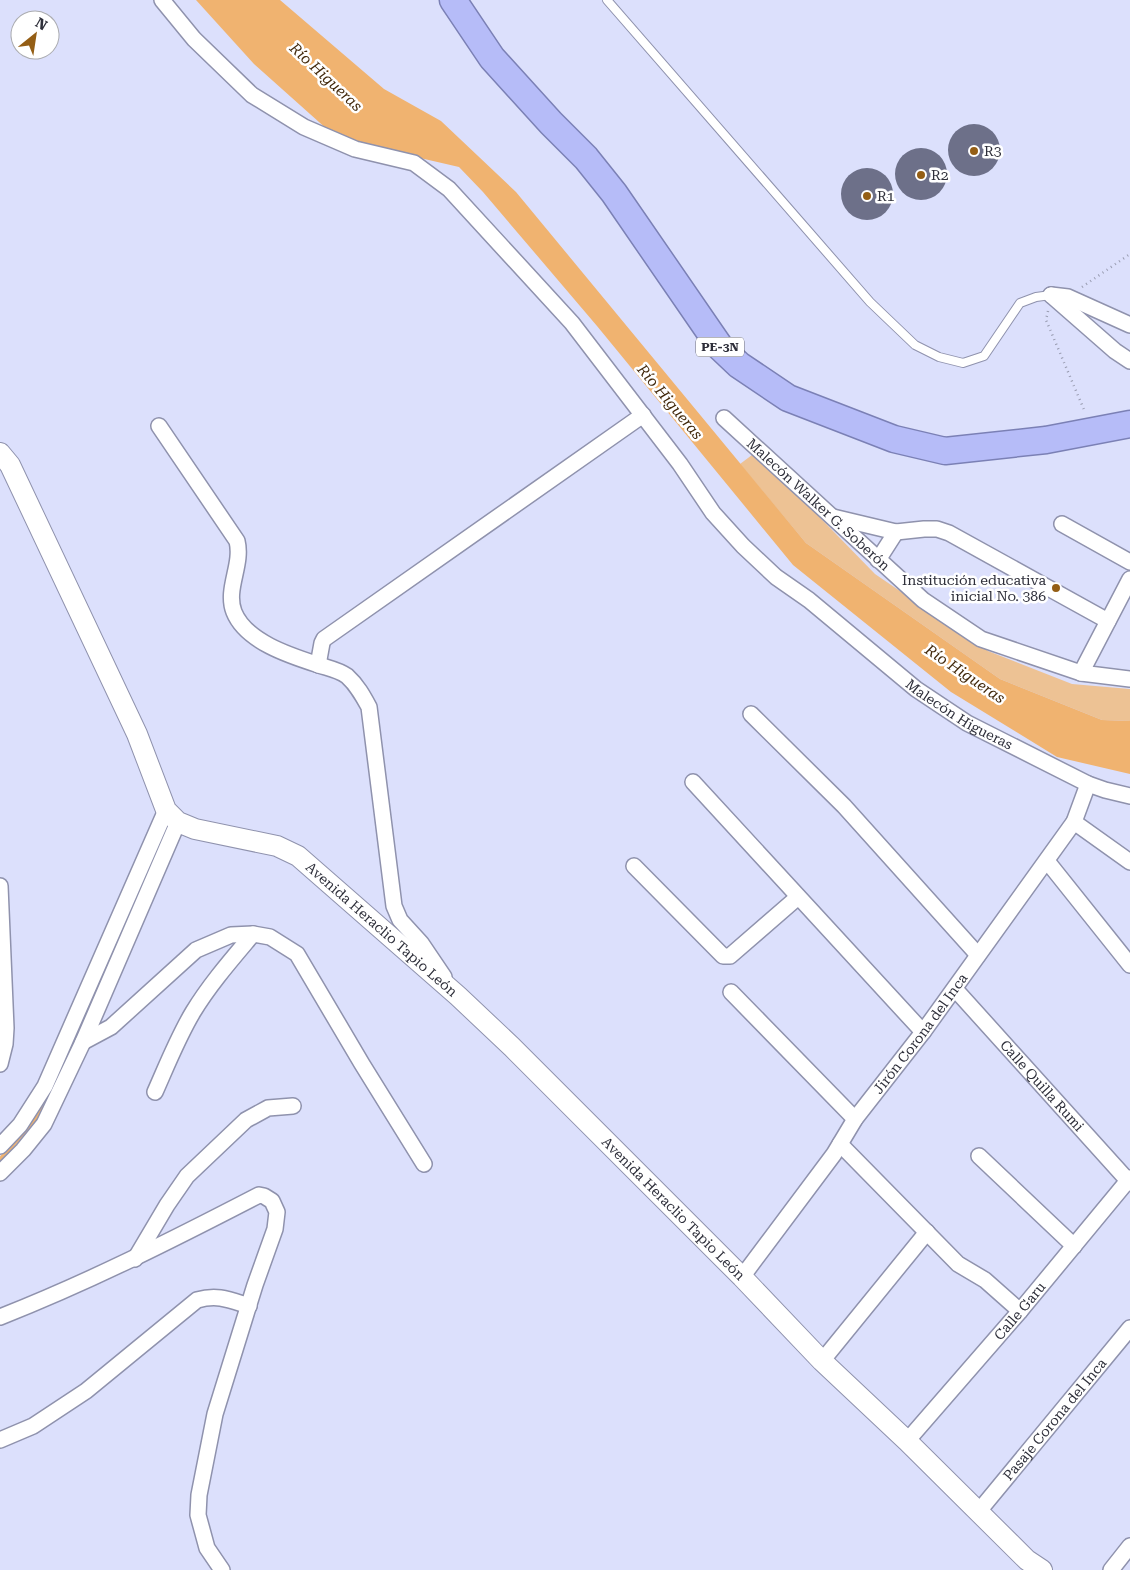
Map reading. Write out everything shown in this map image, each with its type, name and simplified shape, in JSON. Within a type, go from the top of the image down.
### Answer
[{"type":"highway","name":"PE-3N","points":[[453,0],[492,58],[586,158],[614,193],[720,347],[740,365],[788,398],[894,439],[944,451],[1046,440],[1130,424]]},
{"type":"street","name":"Malecón Higueras","points":[[162,0],[194,39],[252,95],[304,126],[355,149],[414,163],[449,189],[572,323],[680,464],[713,513],[776,578],[809,600],[916,689],[967,723],[1088,784],[1130,796]]},
{"type":"street","points":[[1051,295],[1068,297],[1130,324]]},
{"type":"street","points":[[1051,295],[1085,326],[1130,361]]},
{"type":"street","points":[[318,665],[324,639],[642,415]]},
{"type":"street","name":"Malecón Walker G. Soberón","points":[[724,418],[923,600],[981,639],[1081,673],[1130,679]]},
{"type":"street","points":[[159,426],[237,541],[240,550],[232,586],[231,602],[238,621],[246,630],[282,653],[346,676],[357,686],[369,707],[394,906],[400,920],[421,943],[458,996]]},
{"type":"street","points":[[0,453],[10,465],[137,734],[172,816],[84,1042],[44,1124],[23,1150],[0,1173]]},
{"type":"street","points":[[832,516],[896,532],[924,529],[949,533],[1108,621]]},
{"type":"street","points":[[1062,524],[1130,562]]},
{"type":"street","points":[[878,560],[896,532]]},
{"type":"street","points":[[1081,673],[1130,579]]},
{"type":"street","points":[[751,714],[844,806],[978,955]]},
{"type":"street","points":[[692,782],[923,1032]]},
{"type":"street","name":"Jirón Corona del Inca","points":[[742,1277],[834,1154],[855,1119],[955,989],[1047,861],[1074,822],[1088,784]]},
{"type":"street","points":[[0,1146],[20,1126],[45,1086],[172,816]]},
{"type":"street","name":"Avenida Heraclio Tapio León","points":[[172,816],[195,829],[277,846],[298,856],[458,996],[512,1047],[742,1277],[822,1361],[907,1441],[1027,1560],[1042,1570]]},
{"type":"street","points":[[1074,822],[1130,862]]},
{"type":"street","points":[[1047,861],[1130,965]]},
{"type":"street","points":[[634,866],[723,956],[730,956],[798,897]]},
{"type":"street","points":[[0,886],[6,1028],[5,1044],[0,1064]]},
{"type":"street","points":[[84,1042],[111,1027],[196,950],[231,936],[253,934],[270,937],[297,954],[424,1164]]},
{"type":"street","points":[[155,1092],[194,1010],[253,934]]},
{"type":"street","name":"Calle Quilla Rumi","points":[[955,989],[1129,1180]]},
{"type":"street","points":[[731,992],[855,1119]]},
{"type":"street","points":[[135,1258],[167,1205],[194,1169],[246,1120],[268,1108],[294,1106]]},
{"type":"street","points":[[840,1144],[958,1264],[985,1280],[1020,1311]]},
{"type":"street","points":[[979,1156],[1074,1246]]},
{"type":"street","name":"Calle Garu","points":[[907,1441],[1020,1311],[1129,1180]]},
{"type":"street","points":[[0,1317],[41,1301],[135,1258],[259,1195],[272,1201],[277,1212],[275,1229],[254,1285],[215,1414],[198,1495],[198,1515],[207,1548],[222,1570]]},
{"type":"street","points":[[822,1361],[927,1232]]},
{"type":"street","points":[[0,1440],[33,1426],[86,1391],[197,1300],[211,1296],[249,1306]]},
{"type":"street","name":"Pasaje Corona del Inca","points":[[979,1511],[1130,1328]]},
{"type":"street","points":[[1111,1570],[1130,1546]]},
{"type":"lane","points":[[607,0],[870,302],[915,345],[938,357],[962,363],[984,356],[1020,304],[1036,297],[1051,295]]},
{"type":"path","points":[[1068,297],[1130,254]]},
{"type":"path","points":[[1051,295],[1046,320],[1093,430]]},
{"type":"shaded area","points":[[756,452],[875,574],[988,651],[1072,684],[1130,689],[1130,721],[1102,720],[1000,679],[806,543],[740,464]]},
{"type":"water","name":"Río Higueras","points":[[196,0],[280,0],[384,89],[441,121],[516,192],[806,543],[1000,679],[1102,720],[1130,721],[1130,774],[1057,757],[951,692],[793,565],[597,326],[483,192],[459,167],[338,139],[254,64]]},
{"type":"building","name":"R3","points":[[974,124],[984,126],[992,132],[998,140],[1000,150],[998,160],[992,168],[984,174],[974,176],[964,174],[956,168],[950,160],[948,150],[950,140],[956,132],[964,126]]},
{"type":"building","name":"R2","points":[[921,148],[931,150],[939,156],[945,164],[947,174],[945,184],[939,192],[931,198],[921,200],[911,198],[903,192],[897,184],[895,174],[897,164],[903,156],[911,150]]},
{"type":"building","name":"R1","points":[[867,168],[877,170],[885,176],[891,184],[893,194],[891,204],[885,212],[877,218],[867,220],[857,218],[849,212],[843,204],[841,194],[843,184],[849,176],[857,170]]},
{"type":"waterway","points":[[0,1160],[46,1105]]},
{"type":"place","name":"R3","points":[[974,151]]},
{"type":"place","name":"R2","points":[[921,175]]},
{"type":"place","name":"R1","points":[[867,196]]},
{"type":"place","name":"Institución educativa inicial No. 386","points":[[1056,588]]}]
